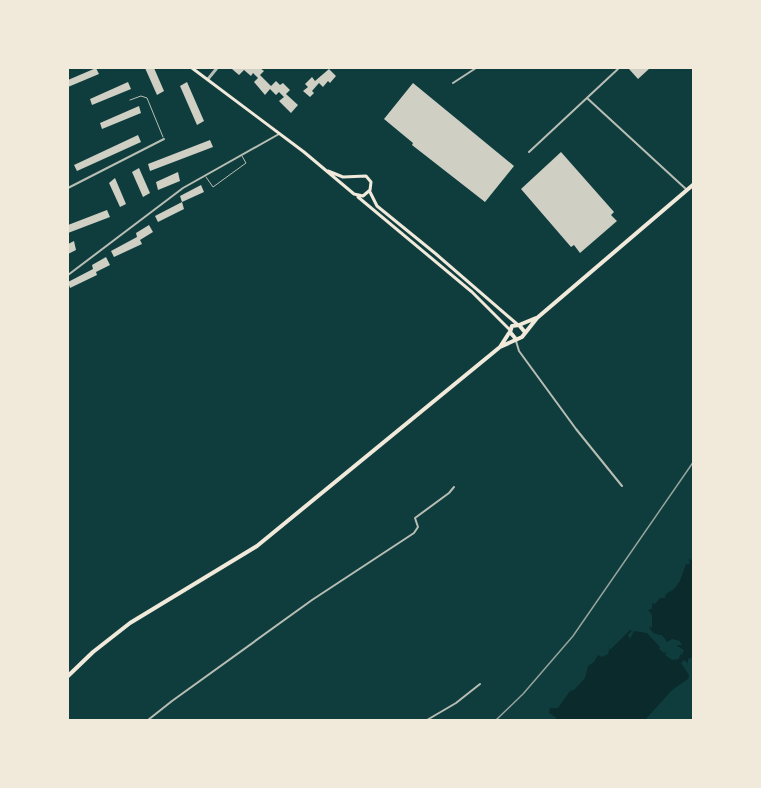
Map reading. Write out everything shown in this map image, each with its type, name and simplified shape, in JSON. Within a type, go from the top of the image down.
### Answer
[{"type":"highway","points":[[68,676],[130,622],[257,546],[500,347],[522,336],[537,318],[693,184]]},
{"type":"highway","points":[[500,347],[510,331],[518,324],[537,318]]},
{"type":"highway","points":[[518,324],[523,327],[524,332]]},
{"type":"highway","points":[[510,331],[515,339]]},
{"type":"main road","points":[[192,68],[328,171],[472,292],[510,331]]},
{"type":"main road","points":[[328,171],[343,177],[366,176],[370,182],[372,200],[377,206],[518,324]]},
{"type":"main road","points":[[352,191],[351,184],[354,177]]},
{"type":"main road","points":[[357,195],[366,195],[370,190]]},
{"type":"street","points":[[208,79],[217,68]]},
{"type":"street","points":[[453,83],[476,68]]},
{"type":"street","points":[[529,152],[619,68]]},
{"type":"street","points":[[587,98],[687,190]]},
{"type":"street","points":[[68,275],[183,188],[280,134]]},
{"type":"street","points":[[68,188],[164,139]]},
{"type":"street","points":[[515,339],[519,351],[622,486]]},
{"type":"street","points":[[148,720],[312,600],[414,533],[418,527],[416,518],[449,494],[454,487]]},
{"type":"street","points":[[427,720],[456,703],[480,684]]},
{"type":"lane","points":[[130,100],[141,96],[147,98],[164,139]]},
{"type":"lane","points":[[206,175],[213,187],[246,163],[242,156]]},
{"type":"water","points":[[693,556],[693,657],[688,659],[688,663],[684,660],[681,663],[689,675],[688,679],[672,690],[645,720],[553,720],[557,718],[549,713],[550,708],[558,708],[570,691],[574,690],[585,678],[588,666],[598,655],[602,657],[608,654],[610,647],[610,650],[630,630],[632,631],[628,635],[630,639],[634,631],[647,633],[660,647],[659,649],[664,653],[667,652],[665,655],[672,660],[679,659],[684,650],[677,646],[682,645],[680,641],[672,639],[667,642],[662,635],[652,632],[649,626],[652,628],[652,615],[648,610],[652,609],[652,603],[655,604],[660,598],[665,598],[666,594],[674,589],[680,581],[686,564],[690,564],[689,559],[692,560]]},
{"type":"building","points":[[96,68],[99,74],[68,87],[68,80]]},
{"type":"building","points":[[145,68],[154,68],[164,91],[157,95]]},
{"type":"building","points":[[260,68],[264,71],[260,75],[271,86],[276,81],[280,85],[283,83],[290,90],[286,94],[298,105],[291,113],[279,101],[284,97],[279,92],[276,95],[270,89],[265,95],[254,82],[258,78],[253,73],[251,76],[244,70],[239,75],[232,69]]},
{"type":"building","points":[[650,68],[638,79],[629,69]]},
{"type":"building","points":[[329,69],[336,76],[330,83],[328,81],[323,87],[319,83],[310,97],[303,91],[308,87],[305,84],[312,77],[315,81]]},
{"type":"building","points":[[128,82],[131,89],[92,105],[90,99]]},
{"type":"building","points":[[187,82],[204,121],[197,125],[180,86]]},
{"type":"building","points":[[413,83],[514,166],[485,202],[412,145],[413,143],[384,119]]},
{"type":"building","points":[[139,106],[141,113],[102,129],[100,123]]},
{"type":"building","points":[[138,135],[141,142],[77,171],[74,165]]},
{"type":"building","points":[[210,140],[213,147],[150,171],[148,164]]},
{"type":"building","points":[[561,152],[614,212],[611,215],[617,221],[580,253],[574,245],[571,247],[521,189]]},
{"type":"building","points":[[139,168],[150,193],[143,197],[132,172]]},
{"type":"building","points":[[178,172],[180,181],[158,190],[156,182]]},
{"type":"building","points":[[115,178],[126,204],[120,207],[109,183]]},
{"type":"building","points":[[201,185],[204,192],[182,202],[180,196]]},
{"type":"building","points":[[182,202],[184,209],[158,222],[155,216]]},
{"type":"building","points":[[107,210],[110,217],[68,233],[68,225]]},
{"type":"building","points":[[149,225],[153,232],[140,240],[142,244],[114,257],[111,251],[137,237],[136,233]]},
{"type":"building","points":[[74,241],[76,250],[68,254],[68,244]]},
{"type":"building","points":[[106,257],[110,265],[96,272],[97,275],[70,288],[68,282],[93,269],[92,265]]},
{"type":"railway","points":[[496,720],[523,694],[573,636],[694,461]]}]
